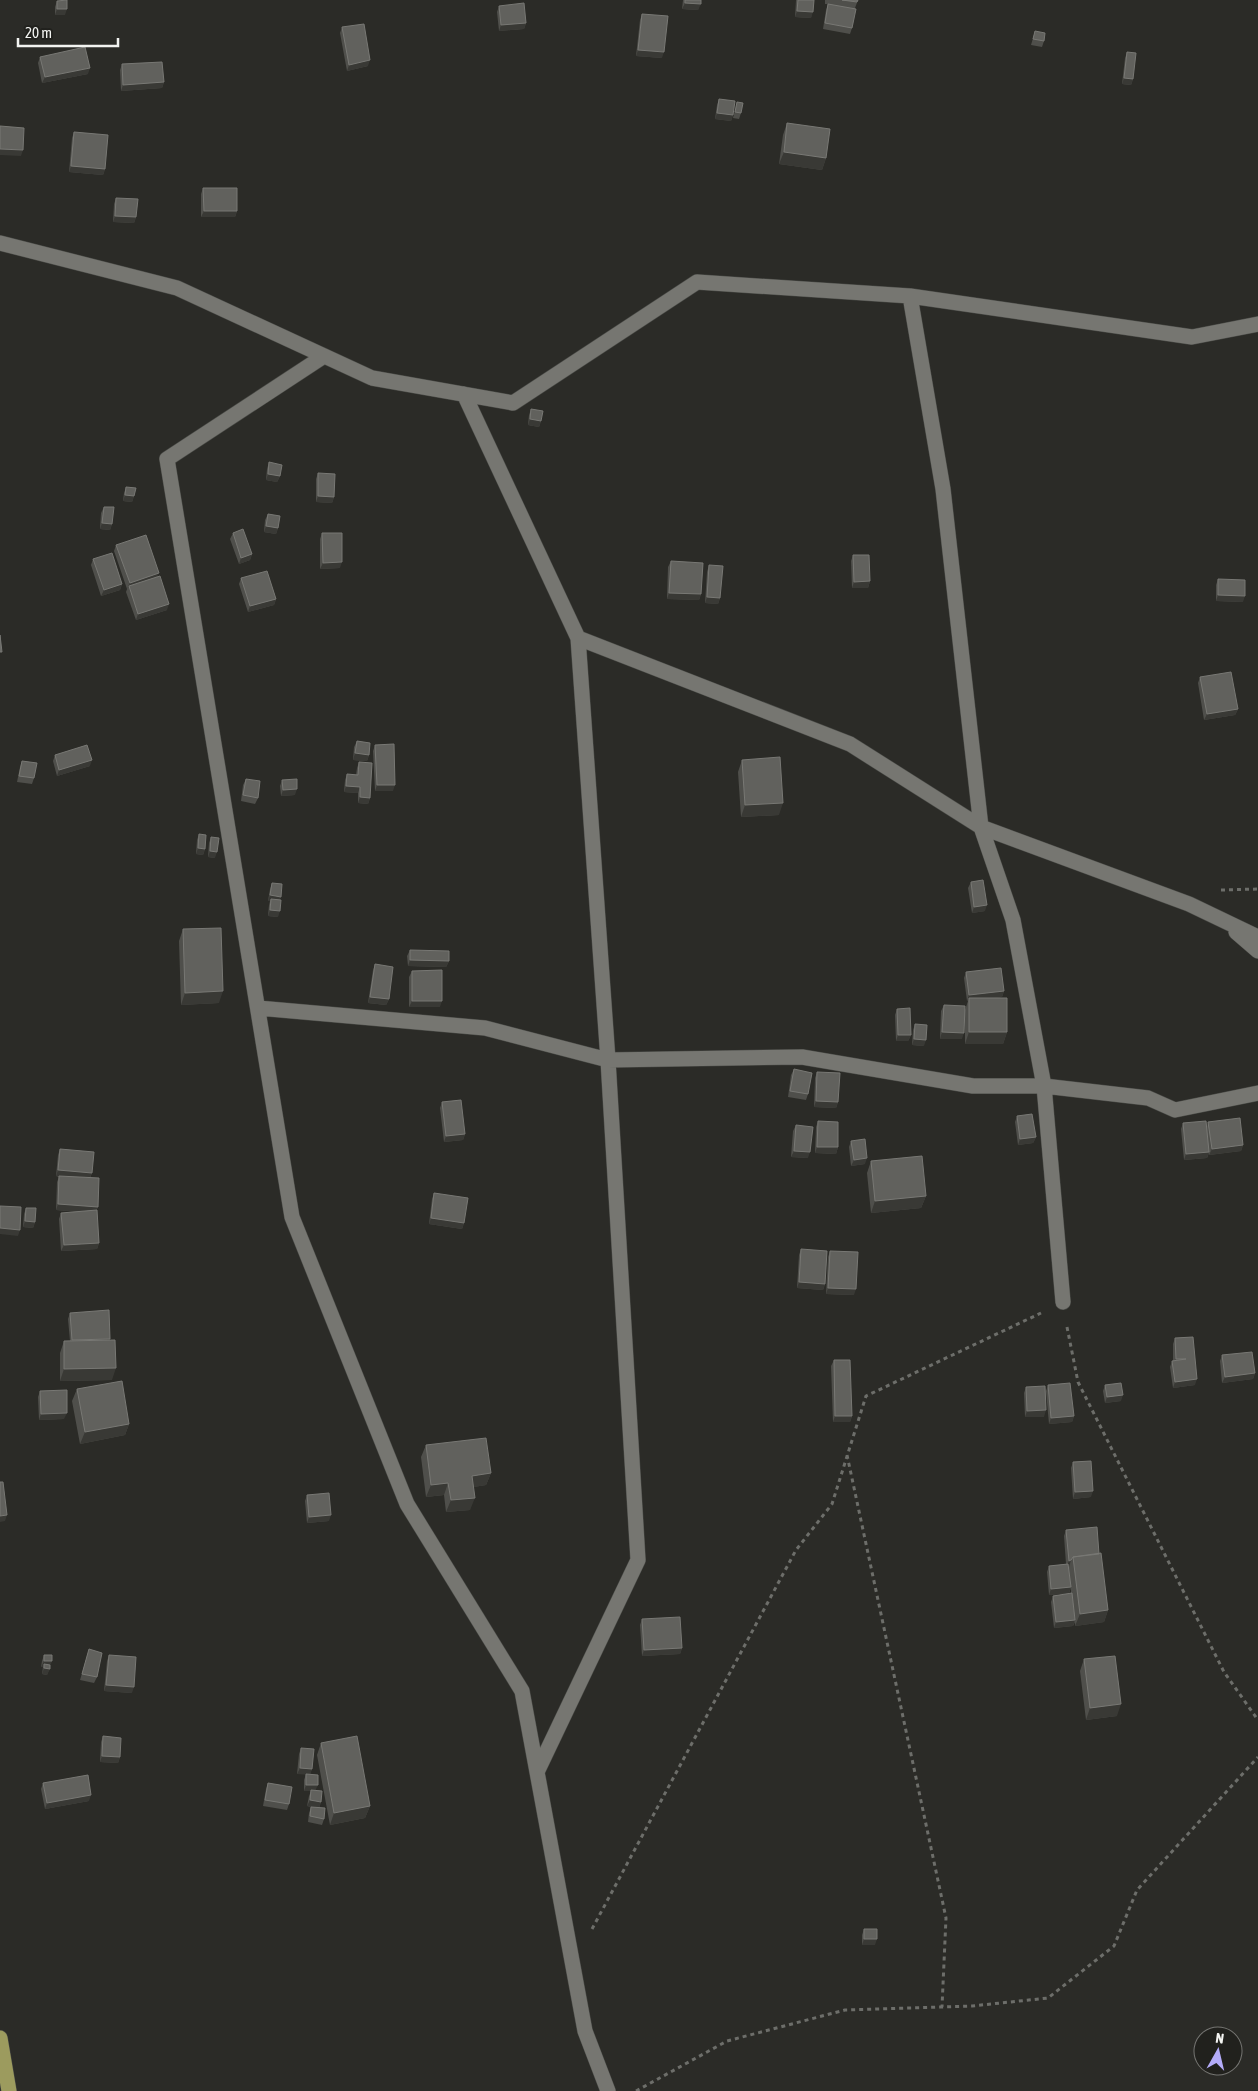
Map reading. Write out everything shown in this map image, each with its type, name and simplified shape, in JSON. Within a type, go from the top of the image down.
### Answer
[{"type":"main road","points":[[0,2038],[10,2091]]},
{"type":"street","points":[[0,243],[177,288],[372,378],[513,403],[697,282],[910,296],[1192,337],[1258,324]]},
{"type":"street","points":[[910,296],[943,490],[981,827],[1013,920],[1044,1086],[1063,1302]]},
{"type":"street","points":[[324,356],[167,459],[292,1217],[407,1504],[522,1691],[585,2031],[608,2091]]},
{"type":"street","points":[[464,394],[578,638],[608,1060],[638,1560],[537,1772]]},
{"type":"street","points":[[578,638],[850,744],[981,827],[1189,904],[1258,938]]},
{"type":"street","points":[[1222,920],[1258,952]]},
{"type":"street","points":[[258,1008],[485,1028],[608,1060],[802,1057],[973,1086],[1044,1086],[1148,1098],[1174,1110],[1258,1094]]},
{"type":"path","points":[[573,1965],[796,1550],[832,1504],[866,1396],[1063,1302],[1078,1382],[1224,1672],[1258,1720]]},
{"type":"path","points":[[847,1454],[946,1918],[942,2007]]},
{"type":"path","points":[[636,2091],[727,2041],[845,2010],[972,2006],[1048,1998],[1114,1946],[1138,1890],[1258,1757]]},
{"type":"building","points":[[67,0],[67,9],[57,9],[57,1]]},
{"type":"building","points":[[685,0],[701,0],[701,4],[685,3]]},
{"type":"building","points":[[798,0],[814,0],[813,12],[797,11]]},
{"type":"building","points":[[842,0],[858,0],[857,2]]},
{"type":"building","points":[[524,3],[526,23],[501,25],[499,6]]},
{"type":"building","points":[[828,4],[856,9],[852,28],[825,23]]},
{"type":"building","points":[[642,14],[668,16],[664,52],[638,50]]},
{"type":"building","points":[[364,24],[370,60],[349,65],[342,27]]},
{"type":"building","points":[[1035,31],[1045,33],[1044,41],[1033,39]]},
{"type":"building","points":[[85,47],[90,68],[45,77],[40,57]]},
{"type":"building","points":[[1127,52],[1136,53],[1133,79],[1124,78]]},
{"type":"building","points":[[162,62],[164,82],[123,85],[122,64]]},
{"type":"building","points":[[719,99],[735,101],[733,115],[717,113]]},
{"type":"building","points":[[737,102],[743,103],[741,113],[735,112]]},
{"type":"building","points":[[787,123],[830,129],[826,158],[784,152]]},
{"type":"building","points":[[0,126],[24,128],[23,150],[0,149]]},
{"type":"building","points":[[74,132],[108,135],[105,169],[71,166]]},
{"type":"building","points":[[203,188],[237,188],[237,211],[204,211]]},
{"type":"building","points":[[116,198],[138,199],[136,217],[115,216]]},
{"type":"building","points":[[531,409],[543,411],[541,421],[530,419]]},
{"type":"building","points":[[269,462],[282,465],[280,476],[268,474]]},
{"type":"building","points":[[318,473],[335,474],[334,497],[318,496]]},
{"type":"building","points":[[126,487],[136,488],[134,496],[125,495]]},
{"type":"building","points":[[104,507],[114,507],[112,524],[102,523]]},
{"type":"building","points":[[268,514],[280,516],[278,528],[266,526]]},
{"type":"building","points":[[243,529],[252,554],[241,558],[233,533]]},
{"type":"building","points":[[322,533],[342,533],[342,562],[323,563]]},
{"type":"building","points":[[146,535],[159,573],[130,583],[116,545]]},
{"type":"building","points":[[112,553],[122,584],[104,590],[93,559]]},
{"type":"building","points":[[853,555],[869,555],[870,581],[854,582]]},
{"type":"building","points":[[671,561],[703,563],[701,594],[669,593]]},
{"type":"building","points":[[709,565],[723,566],[720,598],[707,597]]},
{"type":"building","points":[[267,571],[276,599],[250,606],[241,578]]},
{"type":"building","points":[[160,576],[169,604],[138,614],[129,586]]},
{"type":"building","points":[[1218,579],[1245,580],[1245,596],[1218,595]]},
{"type":"building","points":[[0,635],[2,652],[0,652]]},
{"type":"building","points":[[1231,672],[1238,709],[1207,714],[1200,677]]},
{"type":"building","points":[[357,741],[370,743],[369,755],[355,753]]},
{"type":"building","points":[[394,744],[395,785],[377,785],[375,745]]},
{"type":"building","points":[[87,745],[92,760],[59,770],[55,755]]},
{"type":"building","points":[[780,757],[783,803],[745,805],[742,760]]},
{"type":"building","points":[[22,761],[37,763],[34,778],[19,776]]},
{"type":"building","points":[[359,762],[372,763],[370,798],[360,797],[360,787],[346,786],[347,774],[358,775]]},
{"type":"building","points":[[246,779],[260,781],[258,798],[243,795]]},
{"type":"building","points":[[297,779],[297,789],[283,790],[282,780]]},
{"type":"building","points":[[199,834],[206,835],[205,849],[198,848]]},
{"type":"building","points":[[211,837],[219,838],[217,852],[210,851]]},
{"type":"building","points":[[983,880],[987,905],[974,907],[971,882]]},
{"type":"building","points":[[272,883],[282,884],[281,897],[270,895]]},
{"type":"building","points":[[271,899],[281,900],[280,911],[270,910]]},
{"type":"building","points":[[221,928],[223,991],[185,993],[183,929]]},
{"type":"building","points":[[410,950],[449,951],[449,961],[410,960]]},
{"type":"building","points":[[375,964],[393,967],[389,999],[370,997]]},
{"type":"building","points":[[1001,968],[1004,991],[969,995],[966,972]]},
{"type":"building","points":[[442,970],[442,1001],[412,1001],[412,971]]},
{"type":"building","points":[[969,998],[1007,998],[1007,1032],[969,1032]]},
{"type":"building","points":[[944,1005],[965,1006],[964,1033],[942,1032]]},
{"type":"building","points":[[910,1008],[911,1035],[898,1035],[897,1009]]},
{"type":"building","points":[[915,1024],[927,1025],[926,1040],[914,1039]]},
{"type":"building","points":[[794,1069],[812,1073],[808,1094],[790,1091]]},
{"type":"building","points":[[817,1072],[840,1073],[838,1102],[816,1101]]},
{"type":"building","points":[[461,1100],[465,1134],[446,1136],[442,1102]]},
{"type":"building","points":[[1032,1114],[1036,1137],[1020,1139],[1017,1116]]},
{"type":"building","points":[[1240,1118],[1243,1145],[1212,1149],[1208,1122]]},
{"type":"building","points":[[818,1121],[838,1122],[838,1147],[817,1147]]},
{"type":"building","points":[[1206,1121],[1209,1152],[1186,1154],[1183,1123]]},
{"type":"building","points":[[796,1125],[813,1127],[810,1152],[794,1151]]},
{"type":"building","points":[[865,1139],[867,1158],[854,1160],[851,1141]]},
{"type":"building","points":[[60,1149],[94,1152],[92,1173],[58,1170]]},
{"type":"building","points":[[922,1156],[926,1196],[875,1201],[871,1161]]},
{"type":"building","points":[[59,1176],[99,1178],[98,1207],[58,1204]]},
{"type":"building","points":[[434,1193],[468,1198],[464,1223],[431,1218]]},
{"type":"building","points":[[0,1206],[21,1207],[20,1230],[0,1228]]},
{"type":"building","points":[[26,1208],[36,1208],[35,1222],[25,1221]]},
{"type":"building","points":[[97,1210],[99,1243],[64,1245],[61,1213]]},
{"type":"building","points":[[801,1249],[827,1251],[825,1284],[799,1282]]},
{"type":"building","points":[[830,1251],[858,1252],[856,1289],[828,1288]]},
{"type":"building","points":[[109,1310],[110,1339],[72,1340],[70,1313]]},
{"type":"building","points":[[1193,1337],[1197,1379],[1175,1382],[1172,1361],[1186,1359],[1176,1359],[1175,1338]]},
{"type":"building","points":[[115,1340],[116,1368],[64,1369],[64,1341]]},
{"type":"building","points":[[1252,1352],[1255,1373],[1225,1377],[1222,1355]]},
{"type":"building","points":[[834,1360],[850,1360],[852,1416],[835,1416]]},
{"type":"building","points":[[122,1381],[129,1424],[85,1432],[77,1389]]},
{"type":"building","points":[[1070,1383],[1074,1416],[1051,1418],[1048,1385]]},
{"type":"building","points":[[1121,1383],[1123,1395],[1107,1397],[1105,1385]]},
{"type":"building","points":[[1045,1386],[1046,1410],[1027,1411],[1026,1387]]},
{"type":"building","points":[[67,1390],[67,1413],[41,1414],[40,1391]]},
{"type":"building","points":[[486,1438],[491,1473],[472,1476],[475,1498],[451,1500],[448,1483],[431,1485],[426,1445]]},
{"type":"building","points":[[1091,1461],[1093,1491],[1075,1492],[1073,1462]]},
{"type":"building","points":[[0,1482],[3,1482],[7,1515],[0,1516]]},
{"type":"building","points":[[329,1493],[331,1515],[309,1517],[307,1495]]},
{"type":"building","points":[[1097,1527],[1099,1554],[1073,1557],[1069,1561],[1066,1530]]},
{"type":"building","points":[[1101,1553],[1108,1610],[1080,1614],[1073,1557]]},
{"type":"building","points":[[1068,1564],[1071,1587],[1051,1589],[1049,1566]]},
{"type":"building","points":[[1072,1593],[1075,1620],[1056,1622],[1053,1596]]},
{"type":"building","points":[[680,1617],[682,1648],[644,1650],[642,1619]]},
{"type":"building","points":[[89,1649],[102,1653],[97,1677],[82,1674]]},
{"type":"building","points":[[44,1655],[52,1655],[52,1661],[44,1661]]},
{"type":"building","points":[[109,1655],[136,1657],[134,1687],[106,1685]]},
{"type":"building","points":[[1115,1656],[1121,1704],[1090,1708],[1084,1659]]},
{"type":"building","points":[[44,1664],[50,1665],[50,1669],[44,1668]]},
{"type":"building","points":[[103,1736],[121,1738],[120,1757],[102,1756]]},
{"type":"building","points":[[357,1736],[370,1806],[334,1813],[321,1743]]},
{"type":"building","points":[[301,1748],[314,1749],[312,1769],[300,1768]]},
{"type":"building","points":[[306,1774],[318,1775],[318,1785],[306,1785]]},
{"type":"building","points":[[88,1775],[91,1795],[47,1803],[43,1783]]},
{"type":"building","points":[[268,1783],[292,1787],[289,1804],[265,1800]]},
{"type":"building","points":[[311,1790],[322,1791],[321,1802],[310,1800]]},
{"type":"building","points":[[311,1807],[325,1808],[324,1819],[310,1816]]},
{"type":"building","points":[[864,1929],[877,1929],[877,1939],[864,1939]]}]
